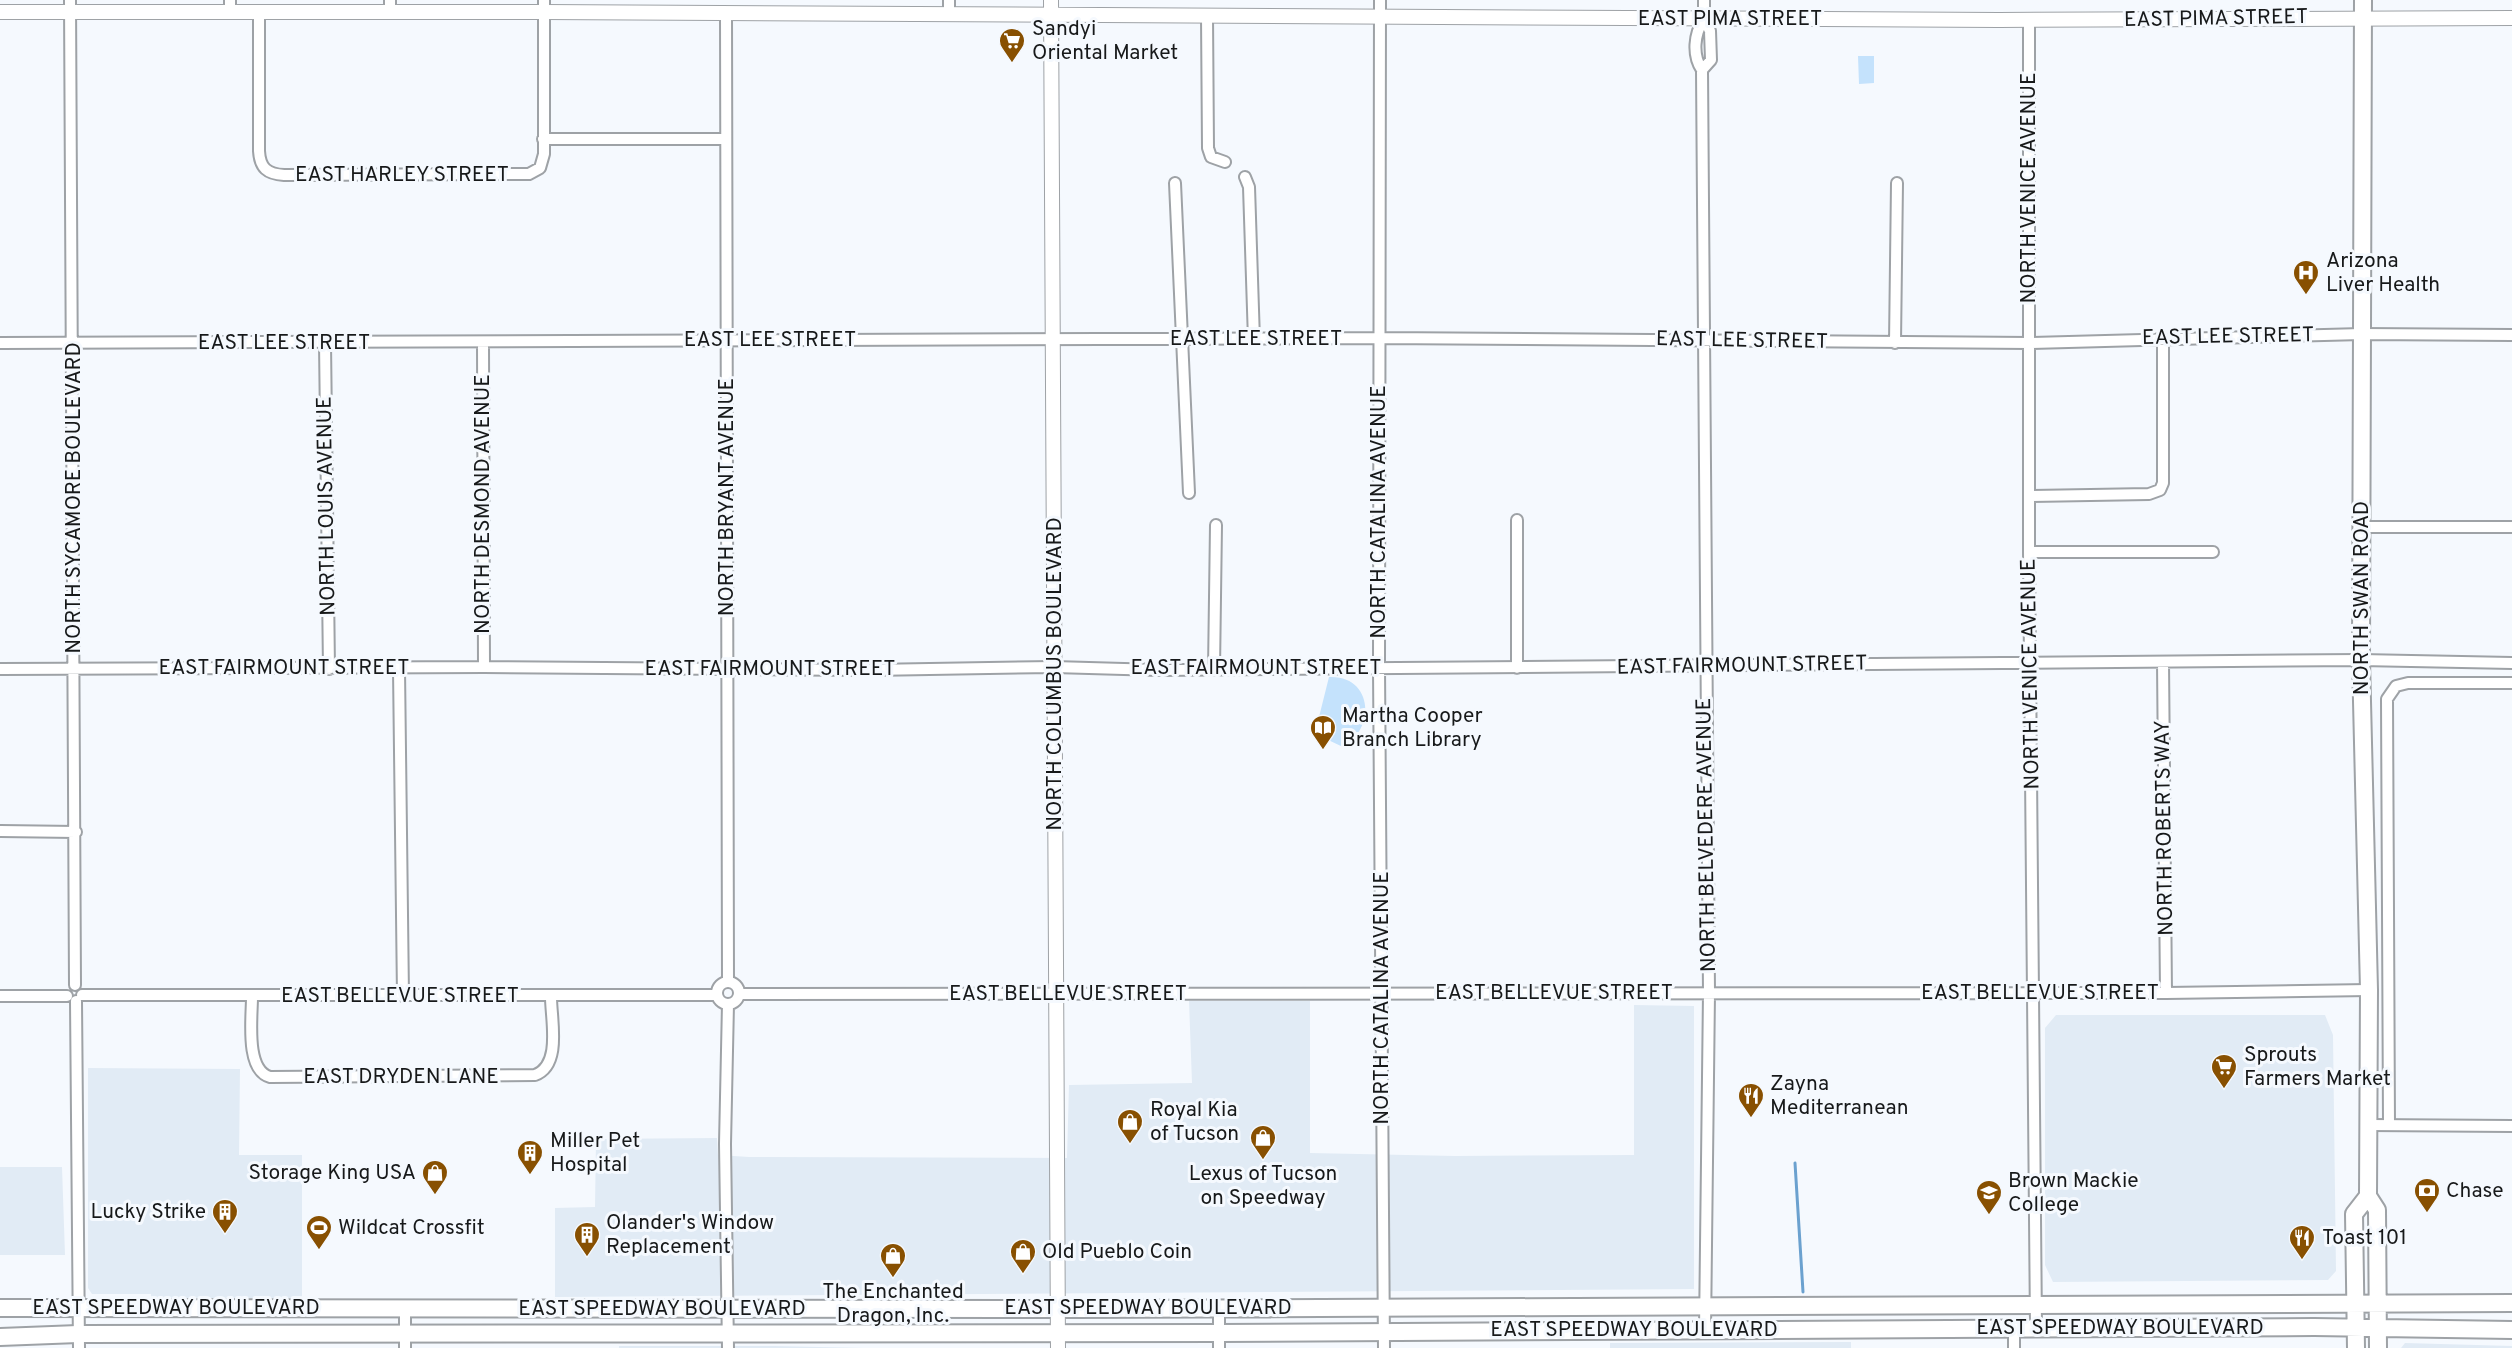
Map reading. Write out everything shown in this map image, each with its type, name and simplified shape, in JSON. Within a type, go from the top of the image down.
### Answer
[{"type":"main road","name":"NORTH SWAN ROAD","points":[[2363,0],[2361,660],[2369,990],[2368,1196],[2377,1210],[2378,1348]]},
{"type":"main road","name":"NORTH SWAN ROAD","points":[[2356,1348],[2354,1214],[2368,1196]]},
{"type":"main road","name":"EAST SPEEDWAY BOULEVARD","points":[[0,1308],[1058,1309],[1705,1304],[2512,1303]]},
{"type":"main road","name":"EAST SPEEDWAY BOULEVARD","points":[[0,1336],[78,1341],[1219,1341],[1384,1340],[1706,1330],[2355,1327],[2512,1330]]},
{"type":"street","name":"NORTH COLUMBUS BOULEVARD","points":[[1052,0],[1058,1340]]},
{"type":"street","name":"NORTH CATALINA AVENUE","points":[[1380,0],[1379,668],[1384,1340]]},
{"type":"street","points":[[1704,0],[1704,19]]},
{"type":"street","name":"EAST PIMA STREET","points":[[0,12],[70,6],[230,6],[259,11],[386,6],[544,6],[726,13],[949,7],[1052,15],[1207,16],[2029,21],[2512,18]]},
{"type":"street","name":"NORTH SYCAMORE BOULEVARD","points":[[70,6],[74,343],[75,985],[81,988],[75,997]]},
{"type":"street","points":[[544,6],[543,140],[725,139]]},
{"type":"street","name":"EAST HARLEY STREET","points":[[259,11],[259,151],[261,165],[267,172],[284,175],[519,174],[537,170],[542,163],[543,140]]},
{"type":"street","name":"NORTH BRYANT AVENUE","points":[[726,13],[728,982]]},
{"type":"street","points":[[1207,16],[1208,148],[1211,157],[1225,162]]},
{"type":"street","name":"NORTH BELVEDERE AVENUE","points":[[1704,19],[1710,32],[1711,60],[1702,70],[1709,993],[1706,1330]]},
{"type":"street","name":"NORTH VENICE AVENUE","points":[[2029,21],[2029,552],[2036,1328]]},
{"type":"street","points":[[1245,177],[1250,187],[1254,339]]},
{"type":"street","points":[[1175,183],[1184,339],[1189,493]]},
{"type":"street","points":[[1895,343],[1897,183]]},
{"type":"street","name":"EAST LEE STREET","points":[[0,343],[1380,338],[2030,343],[2362,334],[2512,335]]},
{"type":"street","points":[[2029,496],[2149,494],[2160,490],[2163,483],[2163,339]]},
{"type":"street","name":"NORTH DESMOND AVENUE","points":[[483,342],[484,667]]},
{"type":"street","name":"NORTH LOUIS AVENUE","points":[[325,343],[329,669]]},
{"type":"street","points":[[1517,520],[1517,668]]},
{"type":"street","points":[[1214,669],[1216,525]]},
{"type":"street","points":[[2362,527],[2512,527]]},
{"type":"street","points":[[2029,552],[2213,552]]},
{"type":"street","name":"EAST FAIRMOUNT STREET","points":[[0,669],[1517,668],[2361,660],[2512,663]]},
{"type":"street","name":"NORTH ROBERTS WAY","points":[[2163,662],[2166,993]]},
{"type":"street","points":[[399,669],[403,996]]},
{"type":"street","name":"NORTH SWAN ROAD","points":[[2389,1125],[2386,704],[2396,686],[2414,682],[2512,683]]},
{"type":"street","points":[[0,831],[76,832]]},
{"type":"street","points":[[728,982],[736,986],[739,994],[736,1000],[728,1004],[721,1001],[717,995],[720,986],[728,982]]},
{"type":"street","name":"EAST BELLEVUE STREET","points":[[739,994],[2166,993],[2369,990]]},
{"type":"street","name":"EAST BELLEVUE STREET","points":[[0,996],[717,995]]},
{"type":"street","name":"EAST DRYDEN LANE","points":[[252,996],[255,1064],[261,1074],[270,1077],[535,1075],[546,1068],[552,1054],[551,996]]},
{"type":"street","points":[[75,997],[78,1341]]},
{"type":"street","points":[[728,1004],[728,1341]]},
{"type":"street","points":[[2368,1125],[2512,1126]]},
{"type":"street","points":[[405,1308],[405,1340]]},
{"type":"street","points":[[1219,1341],[1220,1308]]},
{"type":"street","points":[[2014,1328],[2014,1348]]},
{"type":"shaded area","points":[[1858,56],[1874,56],[1874,83],[1859,84]]},
{"type":"shaded area","points":[[1329,677],[1343,679],[1354,684],[1365,704],[1365,716],[1361,727],[1354,738],[1343,747],[1324,738],[1318,721]]},
{"type":"shaded area","points":[[1189,1001],[1310,1001],[1310,1153],[1455,1156],[1634,1155],[1634,1005],[1694,1006],[1694,1289],[555,1297],[555,1208],[595,1207],[596,1139],[717,1138],[718,1155],[749,1157],[1067,1158],[1069,1085],[1192,1083]]},
{"type":"shaded area","points":[[2056,1015],[2325,1015],[2333,1035],[2336,1271],[2328,1280],[2053,1282],[2045,1265],[2045,1028]]},
{"type":"shaded area","points":[[88,1068],[240,1069],[239,1155],[302,1155],[302,1298],[151,1298],[151,1294],[92,1294],[88,1288]]},
{"type":"shaded area","points":[[0,1167],[62,1167],[65,1255],[0,1255]]},
{"type":"shaded area","points":[[1851,1342],[1851,1348],[1610,1348],[1610,1343]]},
{"type":"shaded area","points":[[2405,1343],[2512,1346],[2512,1348],[2401,1348]]},
{"type":"shaded area","points":[[619,1346],[774,1346],[864,1348],[619,1348]]},
{"type":"waterway","points":[[1795,1163],[1803,1292]]},
{"type":"place","name":"Sandyi Oriental Market","points":[[1012,64]]},
{"type":"place","name":"Arizona Liver Health","points":[[2306,296]]},
{"type":"place","name":"Martha Cooper Branch Library","points":[[1323,751]]},
{"type":"place","name":"Sprouts Farmers Market","points":[[2224,1090]]},
{"type":"place","name":"Zayna Mediterranean","points":[[1751,1119]]},
{"type":"place","name":"Royal Kia of Tucson","points":[[1130,1145]]},
{"type":"place","name":"Lexus of Tucson on Speedway","points":[[1263,1161]]},
{"type":"place","name":"Miller Pet Hospital","points":[[530,1176]]},
{"type":"place","name":"Storage King USA","points":[[435,1196]]},
{"type":"place","name":"Chase","points":[[2427,1214]]},
{"type":"place","name":"Brown Mackie College","points":[[1989,1216]]},
{"type":"place","name":"Lucky Strike","points":[[225,1235]]},
{"type":"place","name":"Wildcat Crossfit","points":[[319,1251]]},
{"type":"place","name":"Olander's Window Replacement","points":[[587,1258]]},
{"type":"place","name":"Toast 101","points":[[2302,1261]]},
{"type":"place","name":"Old Pueblo Coin","points":[[1023,1275]]},
{"type":"place","name":"The Enchanted Dragon, Inc.","points":[[893,1279]]}]
